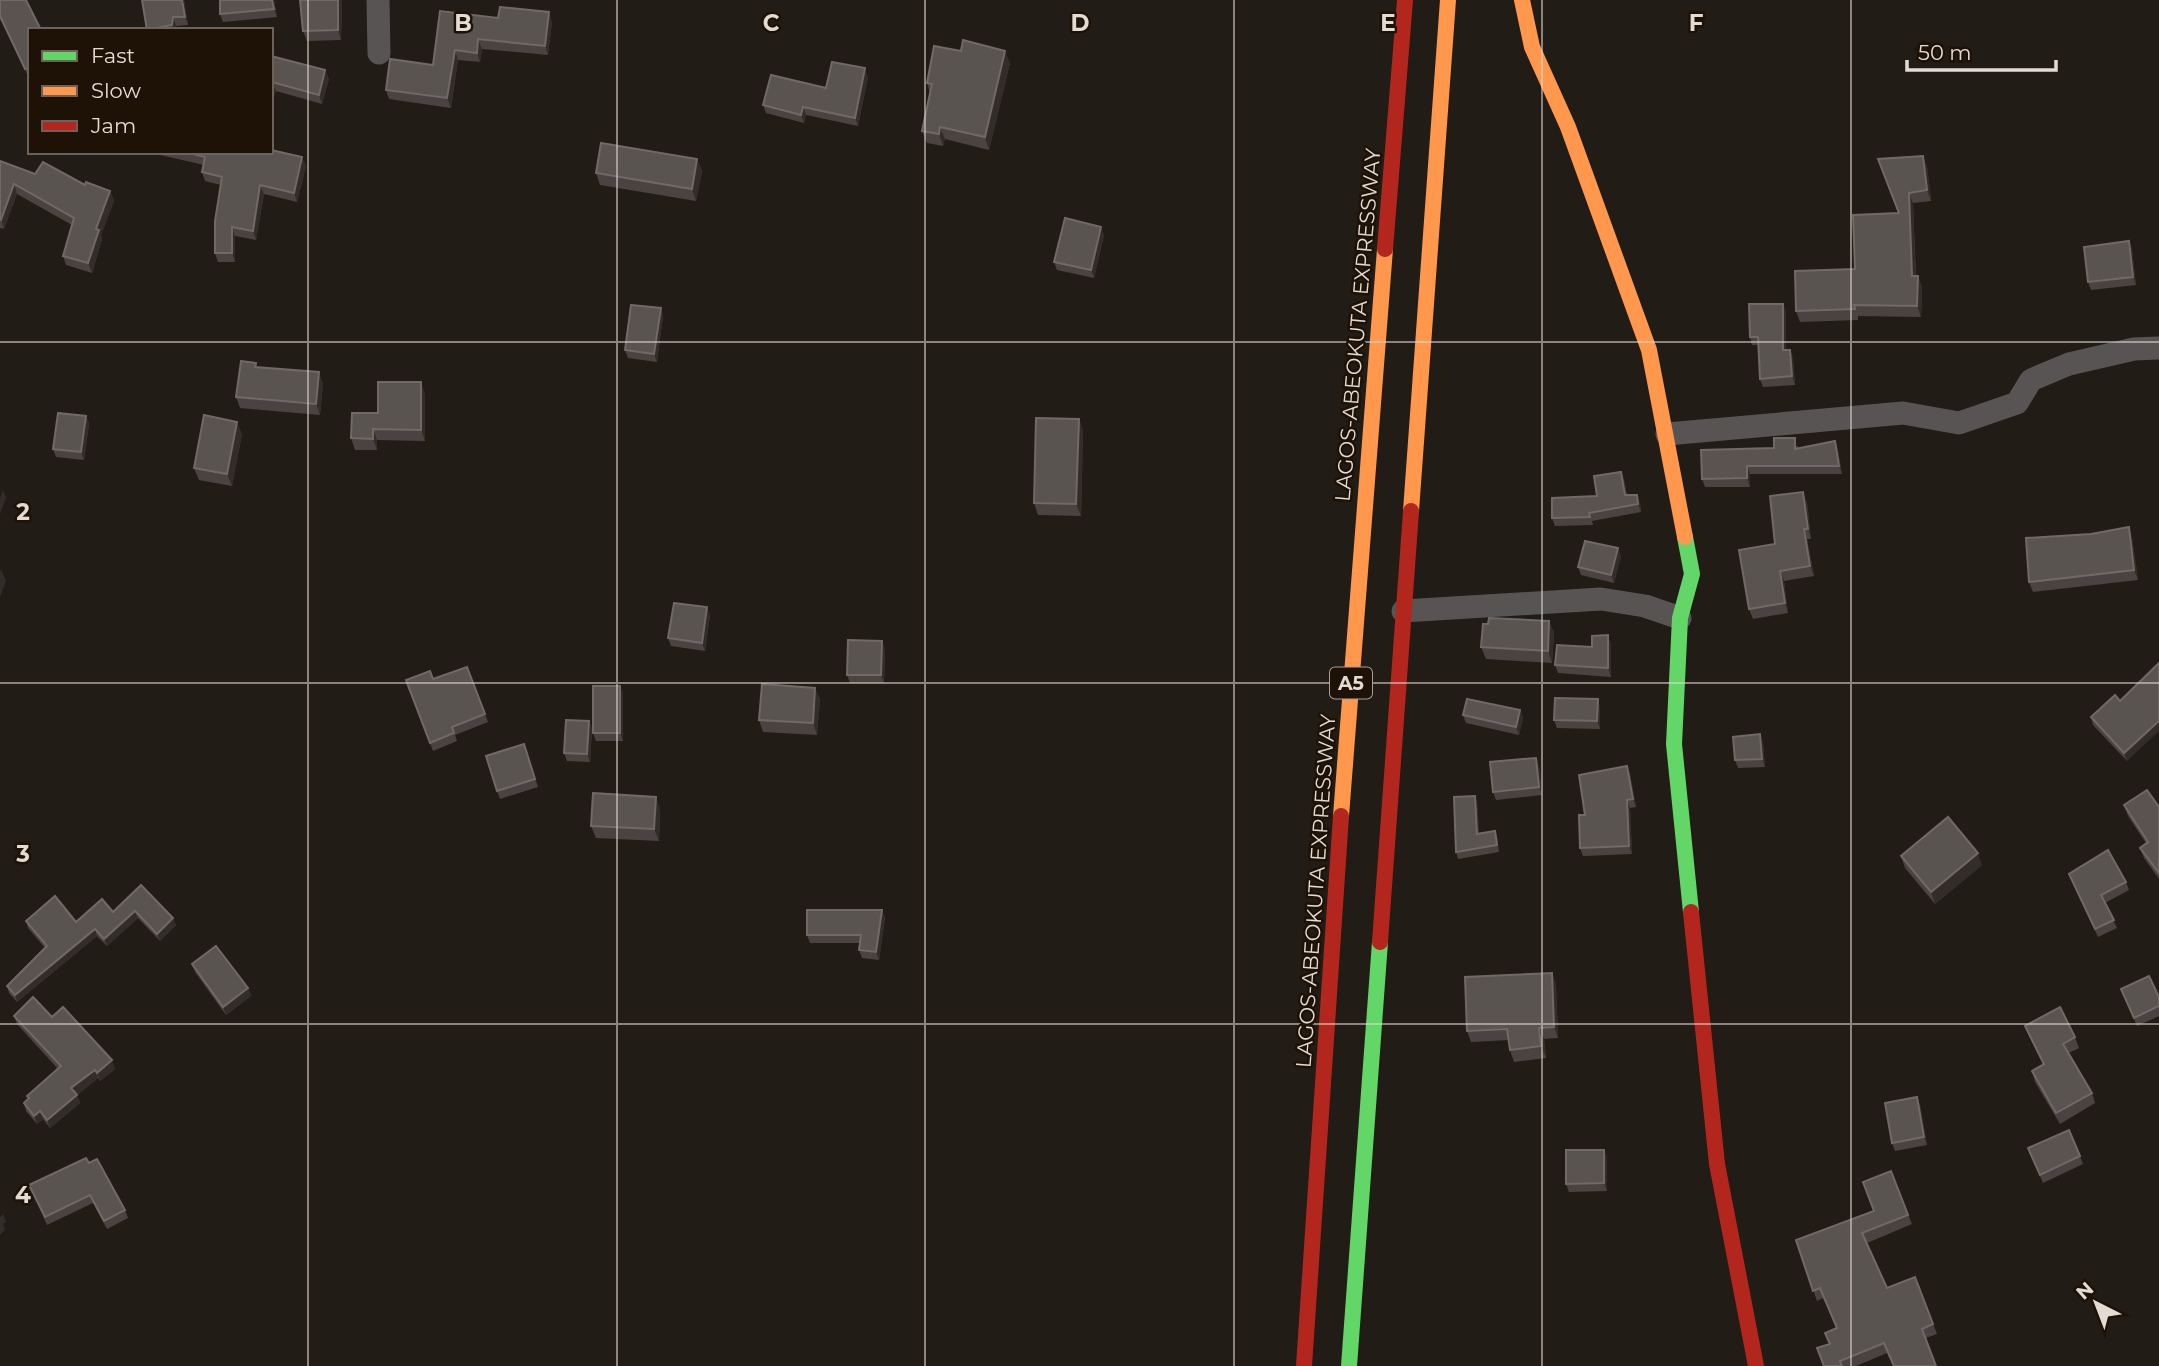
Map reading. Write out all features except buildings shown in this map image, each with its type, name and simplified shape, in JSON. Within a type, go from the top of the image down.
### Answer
[{"type":"main road","name":"LAGOS-ABEOKUTA EXPRESSWAY","points":[[1304,1366],[1355,617],[1405,0]]},
{"type":"main road","name":"A5","points":[[1349,1366],[1448,0]]},
{"type":"main road","points":[[1522,0],[1532,47],[1573,140],[1649,350],[1692,574],[1680,618],[1674,744],[1717,1164],[1756,1366]]},
{"type":"street","points":[[378,0],[379,52]]},
{"type":"street","points":[[1667,434],[1903,413],[1959,423],[2017,404],[2031,380],[2070,364],[2134,349],[2159,348]]},
{"type":"street","points":[[1403,611],[1601,599],[1645,606],[1680,618]]},
{"type":"traffic: fast","points":[[1685,537],[1692,574],[1680,618],[1674,744],[1691,912]]},
{"type":"traffic: fast","points":[[1349,1366],[1380,942]]},
{"type":"traffic: slow","points":[[1411,511],[1448,0]]},
{"type":"traffic: slow","points":[[1522,0],[1532,47],[1568,127],[1649,350],[1685,537]]},
{"type":"traffic: slow","points":[[1341,816],[1385,249]]},
{"type":"traffic: jam","points":[[1385,249],[1405,0]]},
{"type":"traffic: jam","points":[[1380,942],[1411,511]]},
{"type":"traffic: jam","points":[[1304,1366],[1341,816]]},
{"type":"traffic: jam","points":[[1691,912],[1717,1164],[1756,1366]]}]
